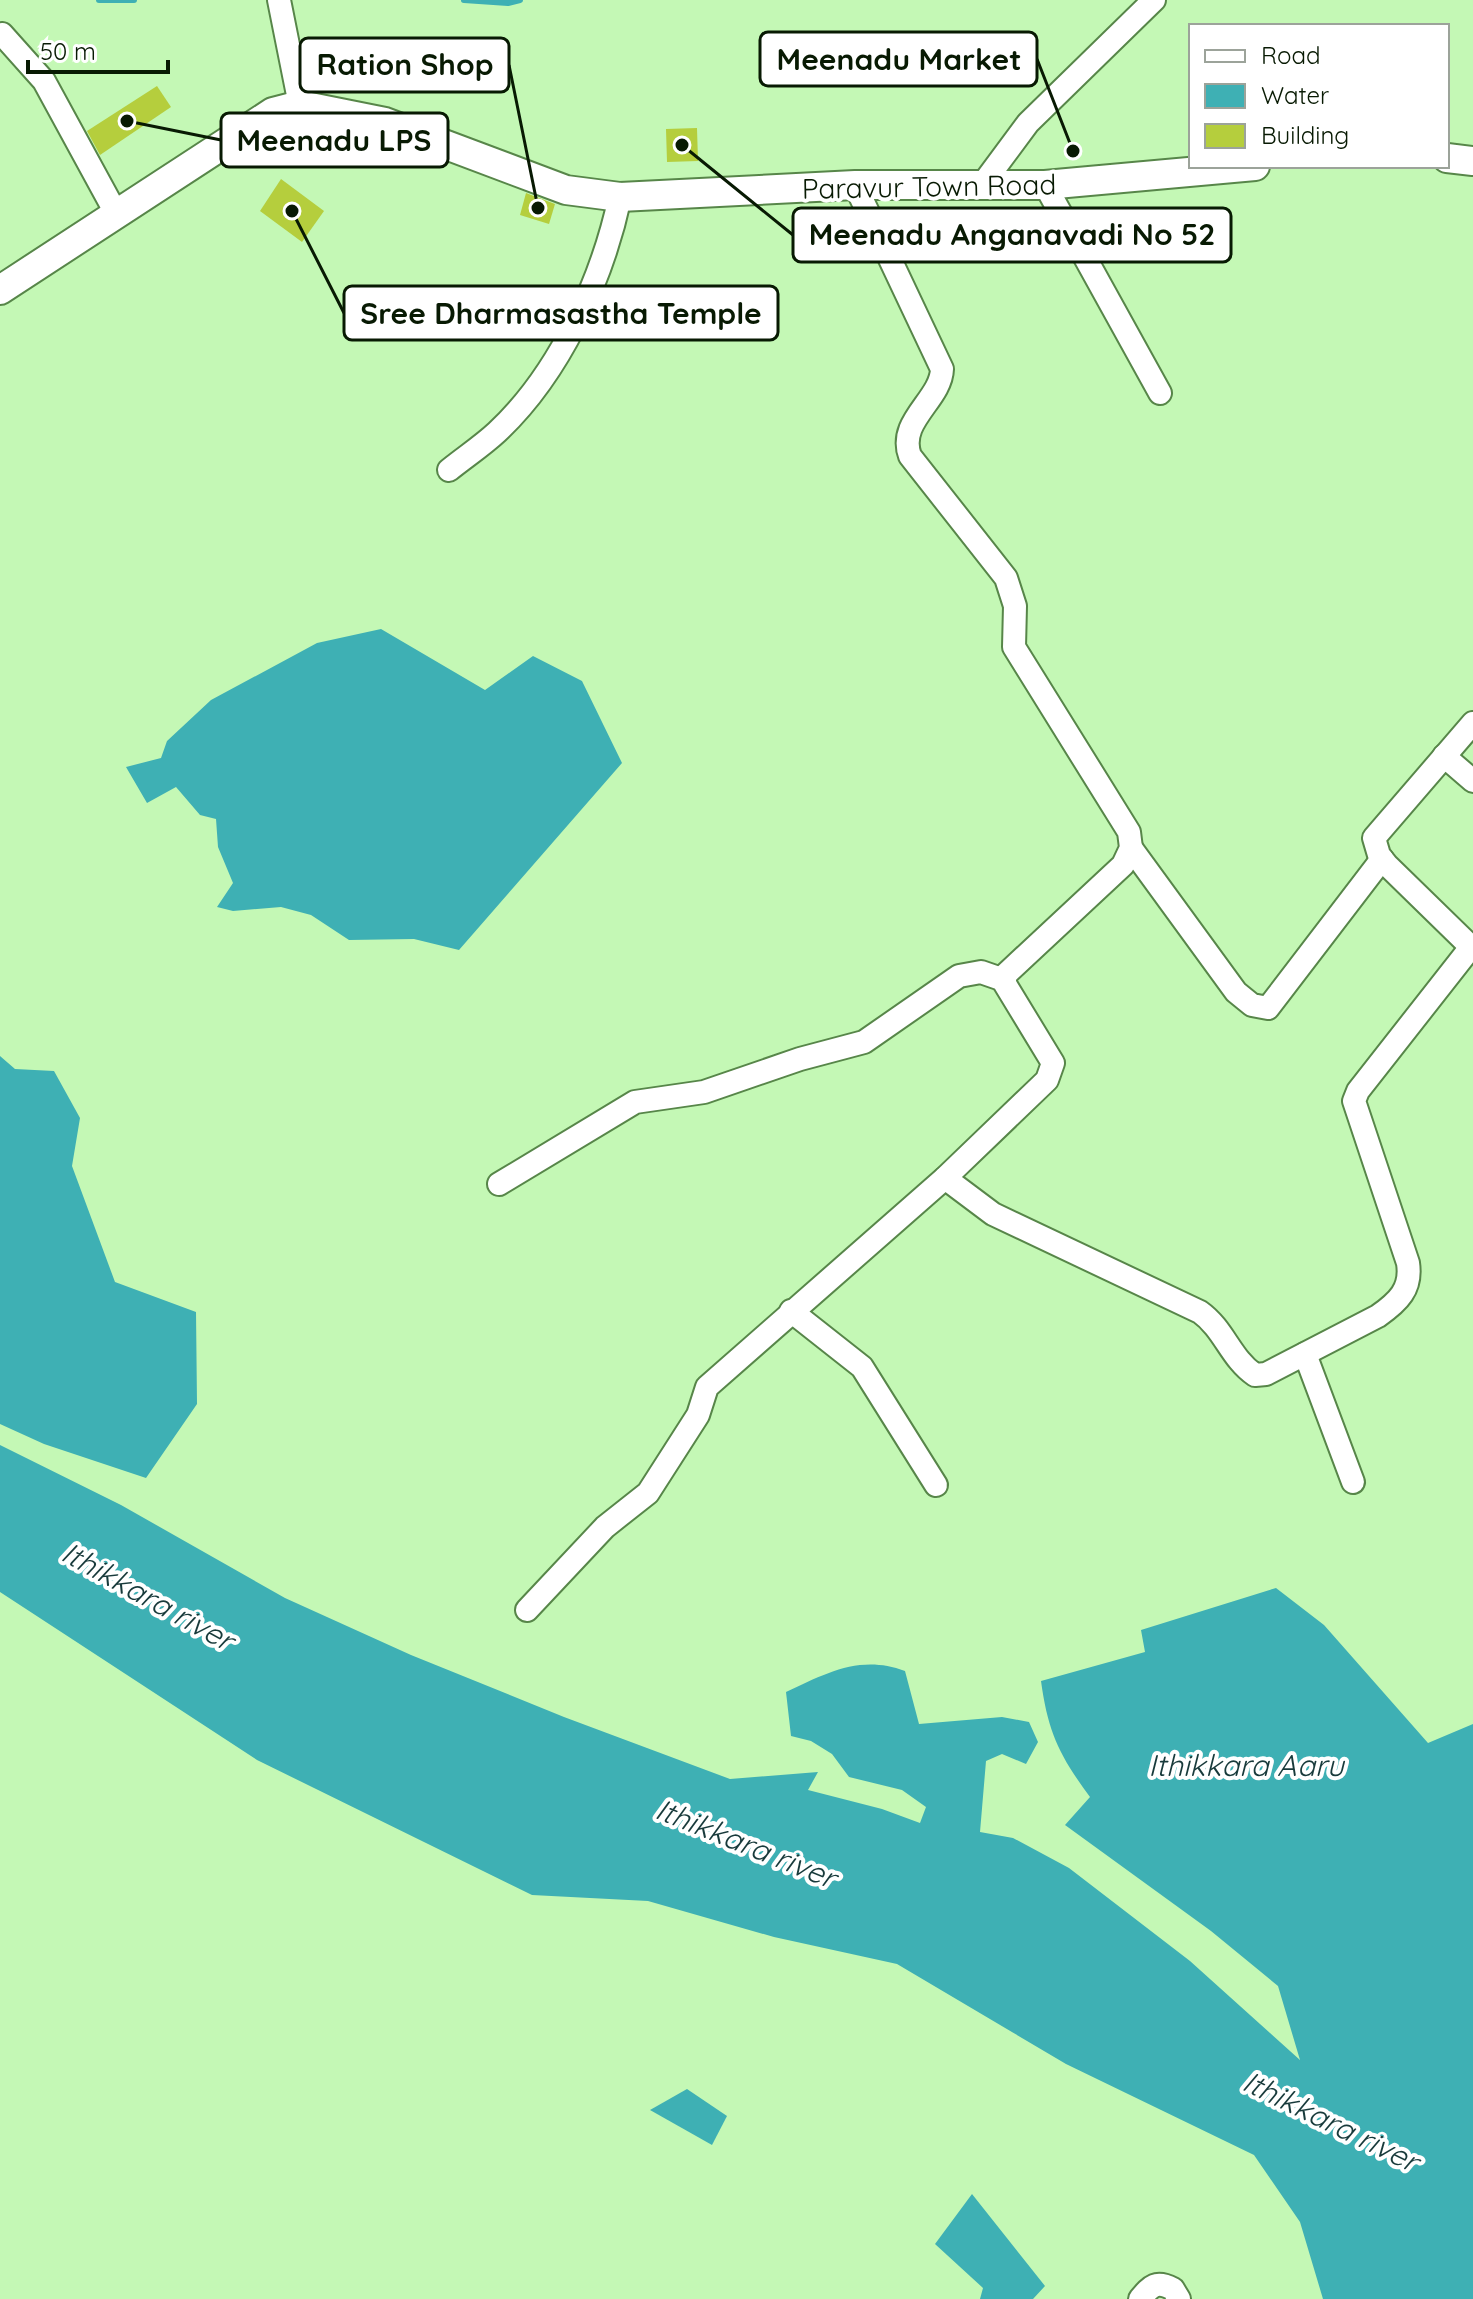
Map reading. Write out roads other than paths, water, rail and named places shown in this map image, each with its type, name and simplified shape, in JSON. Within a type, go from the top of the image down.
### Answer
[{"type":"main road","name":"Paravur Town Road","points":[[300,105],[385,122],[566,190],[620,197],[855,185],[1045,185],[1233,168]]},
{"type":"main road","points":[[0,290],[273,112],[300,105]]},
{"type":"main road","points":[[1449,158],[1473,161]]},
{"type":"street","points":[[279,0],[300,105]]},
{"type":"street","points":[[982,185],[1028,123],[1154,0]]},
{"type":"street","points":[[2,34],[44,81],[117,215]]},
{"type":"street","points":[[855,185],[942,369],[940,379],[908,433],[910,456],[1006,578],[1015,606],[1014,647],[1129,832],[1131,848],[1236,992],[1252,1005],[1268,1008],[1382,859]]},
{"type":"street","points":[[1045,185],[1160,393]]},
{"type":"street","points":[[449,470],[496,432],[524,402],[550,363],[595,278],[610,241],[620,197]]},
{"type":"street","points":[[945,1178],[993,1214],[1200,1312],[1219,1328],[1243,1367],[1255,1375],[1266,1374],[1378,1316],[1404,1293],[1410,1276],[1354,1101],[1358,1091],[1472,948],[1382,859],[1375,843],[1376,832],[1473,723]]},
{"type":"street","points":[[1444,756],[1473,781]]},
{"type":"street","points":[[1004,980],[1017,963],[1123,865],[1131,848]]},
{"type":"street","points":[[499,1184],[635,1102],[704,1092],[800,1059],[864,1042],[959,976],[981,972],[1004,980],[1050,1054],[1052,1074],[945,1178],[707,1387],[698,1415],[648,1493],[605,1527],[527,1610]]},
{"type":"street","points":[[791,1311],[862,1367],[936,1485]]},
{"type":"street","points":[[1305,1354],[1353,1482]]},
{"type":"street","points":[[1140,2299],[1151,2286],[1158,2284],[1173,2289],[1179,2299]]},
{"type":"water","points":[[381,629],[485,690],[533,656],[582,681],[622,763],[459,950],[414,939],[349,940],[311,915],[281,907],[233,911],[217,907],[233,883],[218,847],[216,819],[200,815],[176,787],[147,803],[126,767],[161,758],[167,741],[211,700],[317,643]]},
{"type":"water","points":[[0,1056],[15,1069],[54,1071],[80,1118],[72,1166],[115,1282],[196,1312],[197,1404],[146,1478],[44,1444],[0,1424]]},
{"type":"water","name":"Ithikkara Aaru","points":[[0,1445],[121,1505],[285,1598],[411,1655],[730,1779],[818,1772],[808,1790],[882,1809],[920,1823],[926,1807],[902,1790],[849,1777],[832,1754],[811,1741],[791,1736],[786,1692],[830,1673],[859,1665],[889,1666],[905,1671],[919,1724],[1002,1717],[1029,1722],[1038,1742],[1026,1764],[1002,1754],[986,1761],[980,1832],[1013,1838],[1069,1868],[1190,1961],[1300,2060],[1278,1986],[1211,1931],[1065,1825],[1090,1797],[1056,1742],[1041,1681],[1145,1652],[1141,1630],[1276,1588],[1324,1625],[1428,1743],[1473,1724],[1473,2299],[1323,2299],[1300,2222],[1254,2155],[1066,2064],[897,1964],[774,1937],[648,1901],[532,1895],[257,1760],[0,1592]]},
{"type":"water","points":[[687,2089],[727,2116],[712,2145],[650,2110]]},
{"type":"water","points":[[972,2194],[1045,2286],[1033,2299],[980,2299],[983,2288],[935,2244]]},
{"type":"waterway","points":[[99,0],[134,0]]},
{"type":"waterway","points":[[464,0],[508,3],[520,0]]},
{"type":"place","name":"Meenadu LPS","points":[[127,121]]},
{"type":"place","name":"Meenadu Anganavadi No 52","points":[[682,145]]},
{"type":"place","name":"Meenadu Market","points":[[1073,151]]},
{"type":"place","name":"Ration Shop","points":[[538,208]]},
{"type":"place","name":"Sree Dharmasastha Temple","points":[[292,211]]},
{"type":"water label","name":"Ithikkara river","points":[[148,1596]]},
{"type":"water label","name":"Ithikkara river","points":[[746,1843]]},
{"type":"water label","name":"Ithikkara river","points":[[1331,2121]]}]
